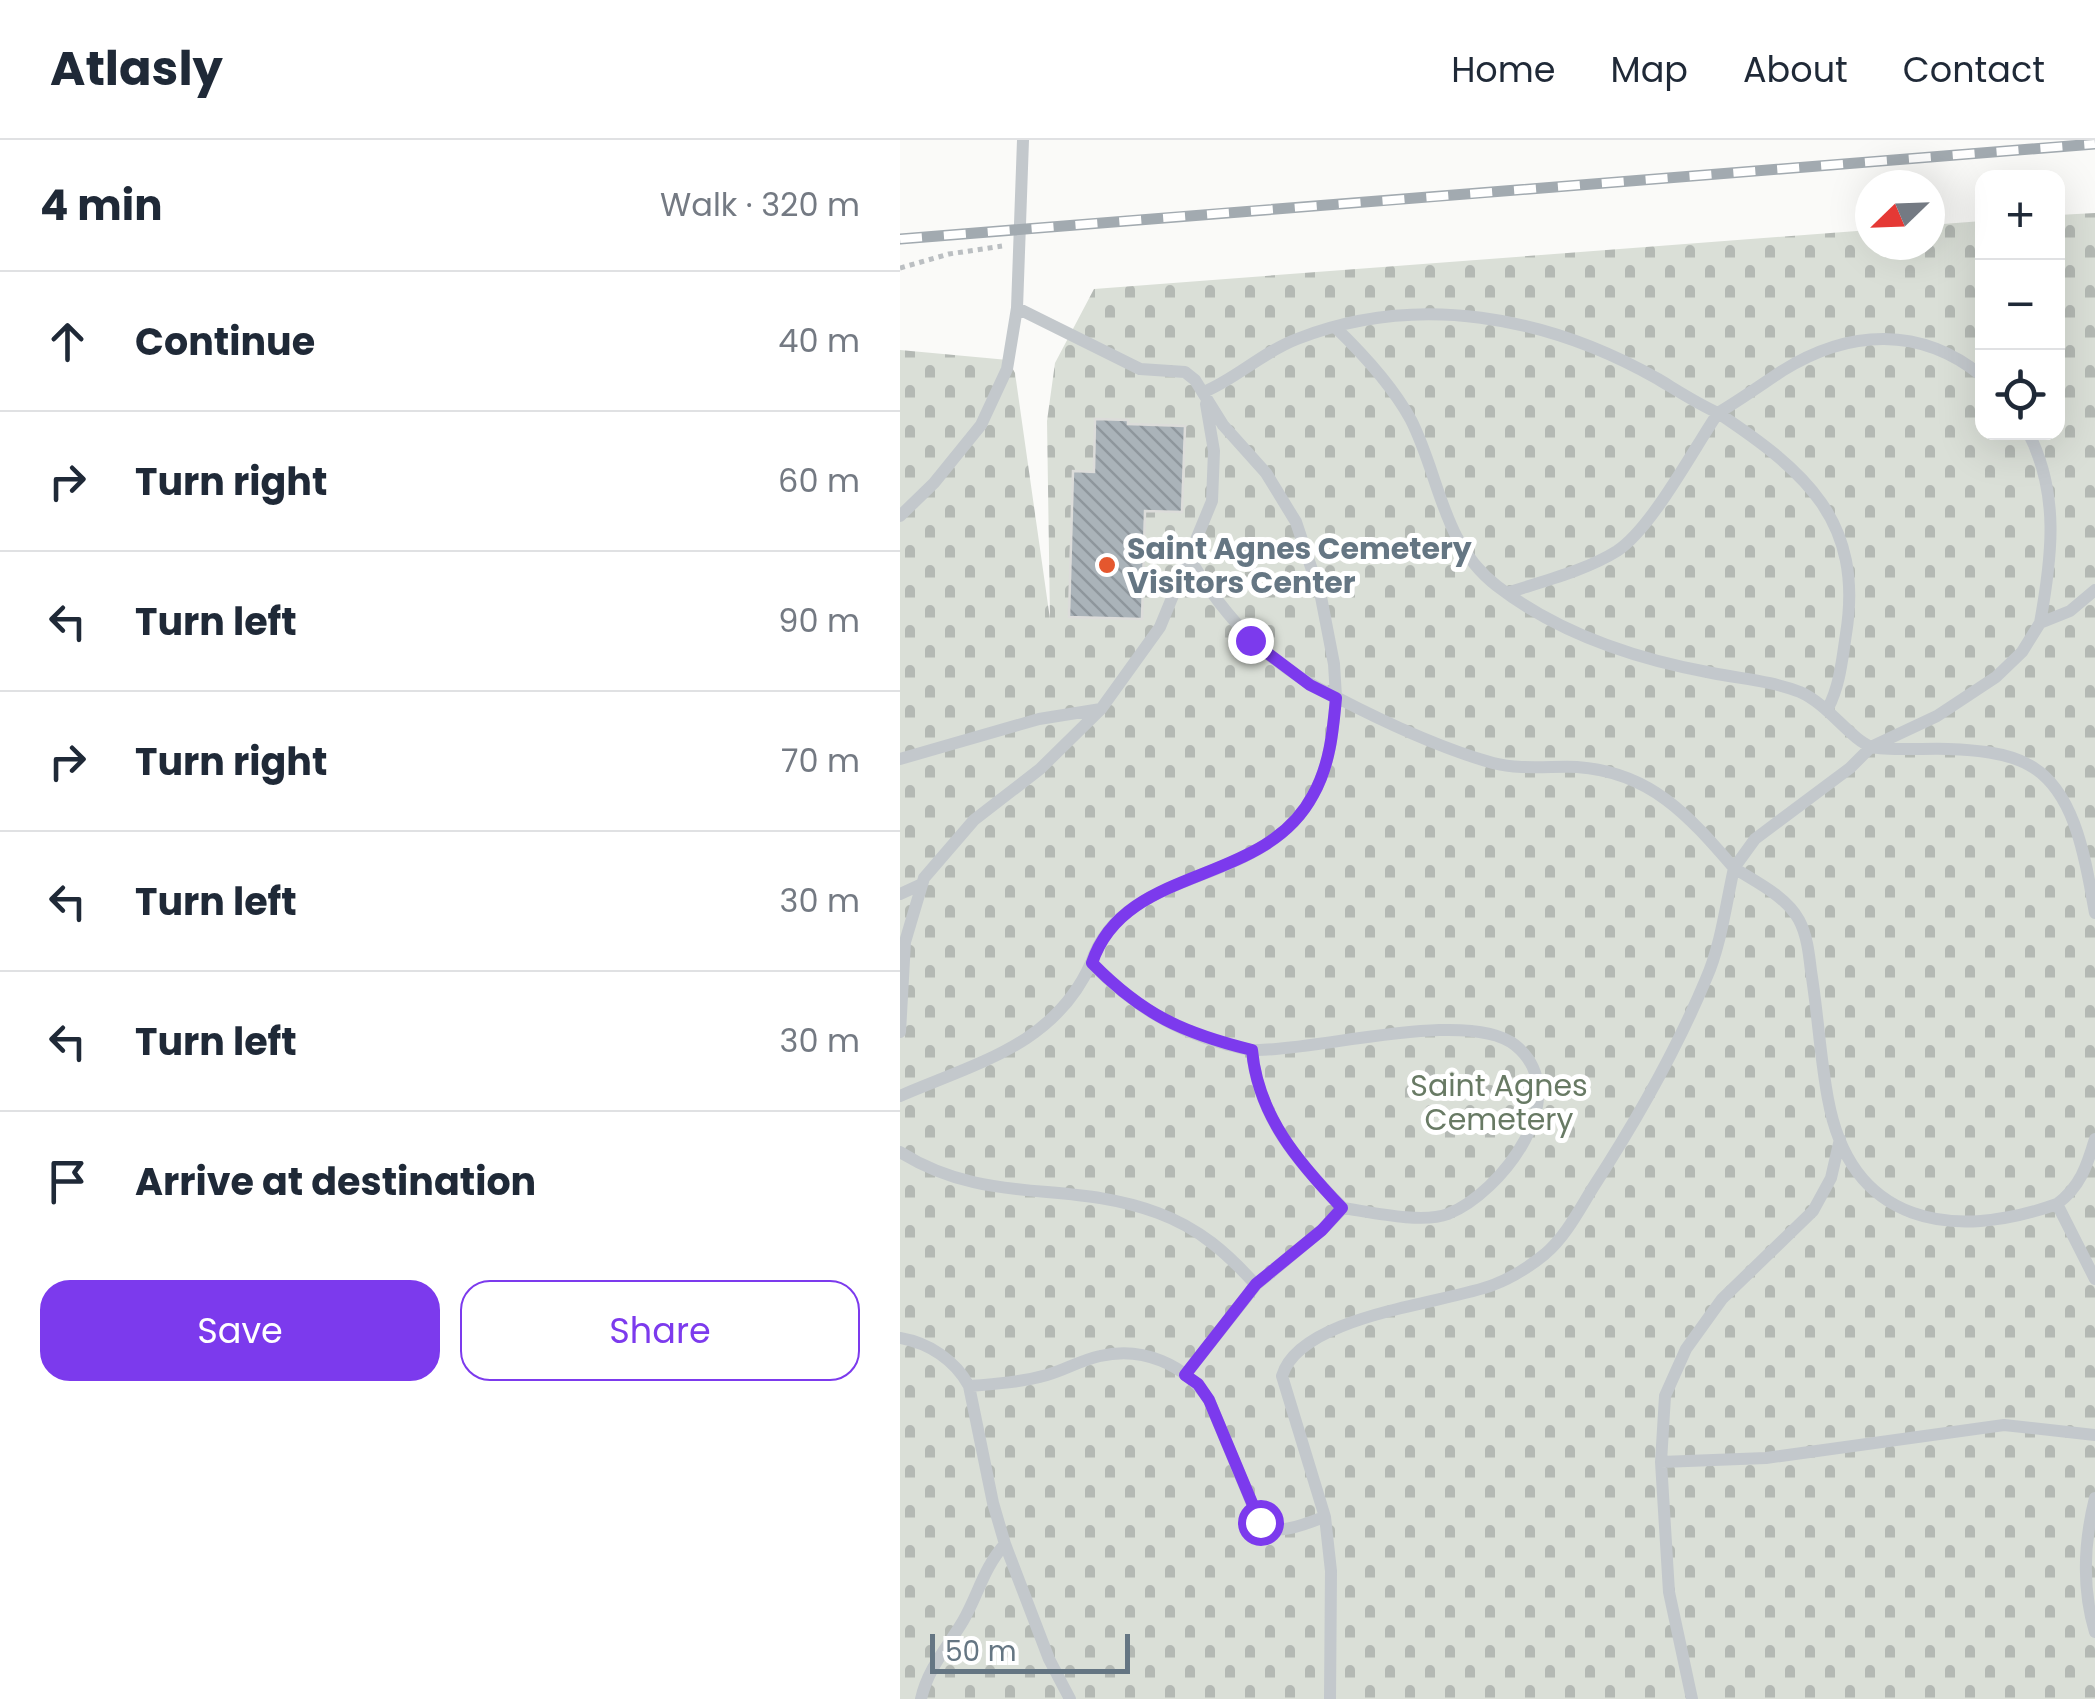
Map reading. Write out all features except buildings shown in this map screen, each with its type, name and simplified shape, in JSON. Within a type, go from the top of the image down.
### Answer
[{"type":"lane","points":[[900,516],[947,468],[981,425],[1007,369],[1017,308],[1024,140]]},
{"type":"lane","points":[[900,1096],[980,1063],[1031,1036],[1062,1011],[1082,986],[1107,928],[1126,910],[1154,894],[1254,852],[1302,813],[1329,755],[1336,698],[1321,596],[1296,522],[1266,473],[1223,425],[1204,392],[1185,372],[1140,369],[1017,308]]},
{"type":"lane","points":[[1204,392],[1287,342],[1390,314],[1471,315],[1538,328],[1616,360],[1718,413],[1767,446],[1832,517],[1850,572],[1850,606],[1838,684],[1828,708]]},
{"type":"lane","points":[[1335,326],[1396,395],[1420,441],[1457,540],[1476,566],[1507,592],[1577,635],[1663,663],[1800,692],[1828,708],[1871,746],[1966,750],[2008,757],[2038,770],[2048,779],[2070,818],[2080,844],[2095,913]]},
{"type":"lane","points":[[1507,592],[1619,550],[1642,527],[1718,413],[1800,362],[1864,341],[1899,339],[1933,345],[1975,372]]},
{"type":"lane","points":[[900,1032],[905,942],[922,884],[943,852],[974,820],[1040,769],[1101,709],[1153,638],[1212,501],[1214,452],[1204,392]]},
{"type":"lane","points":[[1330,1699],[1332,1570],[1325,1517],[1282,1376],[1284,1368],[1297,1353],[1335,1331],[1402,1306],[1489,1287],[1531,1265],[1564,1234],[1634,1120],[1708,976],[1734,868],[1754,838],[1850,768],[1871,746],[1936,716],[1996,677],[2022,652],[2040,623],[2050,562],[2051,518],[2047,479],[2031,440]]},
{"type":"lane","points":[[1190,558],[1212,596],[1250,640],[1310,685],[1384,722],[1495,764],[1597,769],[1644,784],[1675,804],[1734,868],[1793,910],[1804,931],[1827,1097],[1840,1139],[1848,1156],[1876,1190],[1897,1207],[1929,1219],[1993,1222],[2057,1204],[2082,1178],[2095,1140]]},
{"type":"lane","points":[[2040,623],[2070,611],[2095,590]]},
{"type":"lane","points":[[900,759],[1039,719],[1101,709]]},
{"type":"lane","points":[[900,894],[922,884]]},
{"type":"lane","points":[[1092,963],[1121,993],[1170,1025],[1252,1050],[1460,1028],[1500,1036],[1526,1058],[1535,1078],[1535,1116],[1517,1158],[1490,1186],[1446,1215],[1401,1216],[1342,1208],[1290,1151],[1276,1128],[1258,1082],[1252,1050]]},
{"type":"lane","points":[[1692,1699],[1666,1573],[1661,1462],[1665,1396],[1686,1349],[1722,1298],[1814,1211],[1830,1178],[1840,1139]]},
{"type":"lane","points":[[900,1152],[944,1176],[971,1184],[1093,1197],[1160,1214],[1214,1243],[1256,1284]]},
{"type":"lane","points":[[2057,1204],[2095,1279]]},
{"type":"lane","points":[[1185,1375],[1256,1284],[1322,1230],[1342,1208]]},
{"type":"lane","points":[[900,1338],[914,1340],[939,1353],[969,1386],[1004,1544],[1049,1659],[1070,1699]]},
{"type":"lane","points":[[969,1386],[1035,1378],[1097,1356],[1129,1353],[1158,1359],[1198,1384],[1209,1400],[1256,1516],[1264,1526],[1279,1530],[1325,1517]]},
{"type":"lane","points":[[1661,1462],[1783,1456],[2004,1425],[2095,1435]]},
{"type":"lane","points":[[2095,1498],[2086,1576],[2095,1632]]},
{"type":"lane","points":[[921,1699],[936,1660],[955,1635],[985,1571],[1004,1544]]},
{"type":"path","points":[[900,268],[949,254],[1020,243]]},
{"type":"green space","name":"Saint Agnes Cemetery","points":[[2095,213],[2095,1699],[900,1699],[900,350],[1008,360],[1015,373],[1050,619],[1047,421],[1055,363],[1094,289],[1855,231],[1855,260],[1945,260],[1945,224],[1975,222],[1975,440],[2065,440],[2065,215]]},
{"type":"railway","points":[[900,239],[2095,144]]},
{"type":"place","name":"Saint Agnes Cemetery Visitors Center","points":[[1107,565]]},
{"type":"route","points":[[1250,640],[1278,664],[1336,698],[1329,755],[1313,796],[1286,829],[1254,852],[1198,879],[1154,894],[1126,910],[1107,928],[1092,963],[1121,993],[1170,1025],[1252,1050],[1258,1082],[1276,1128],[1290,1151],[1342,1208],[1322,1230],[1256,1284],[1185,1375],[1198,1384],[1209,1400],[1260,1522]]}]
